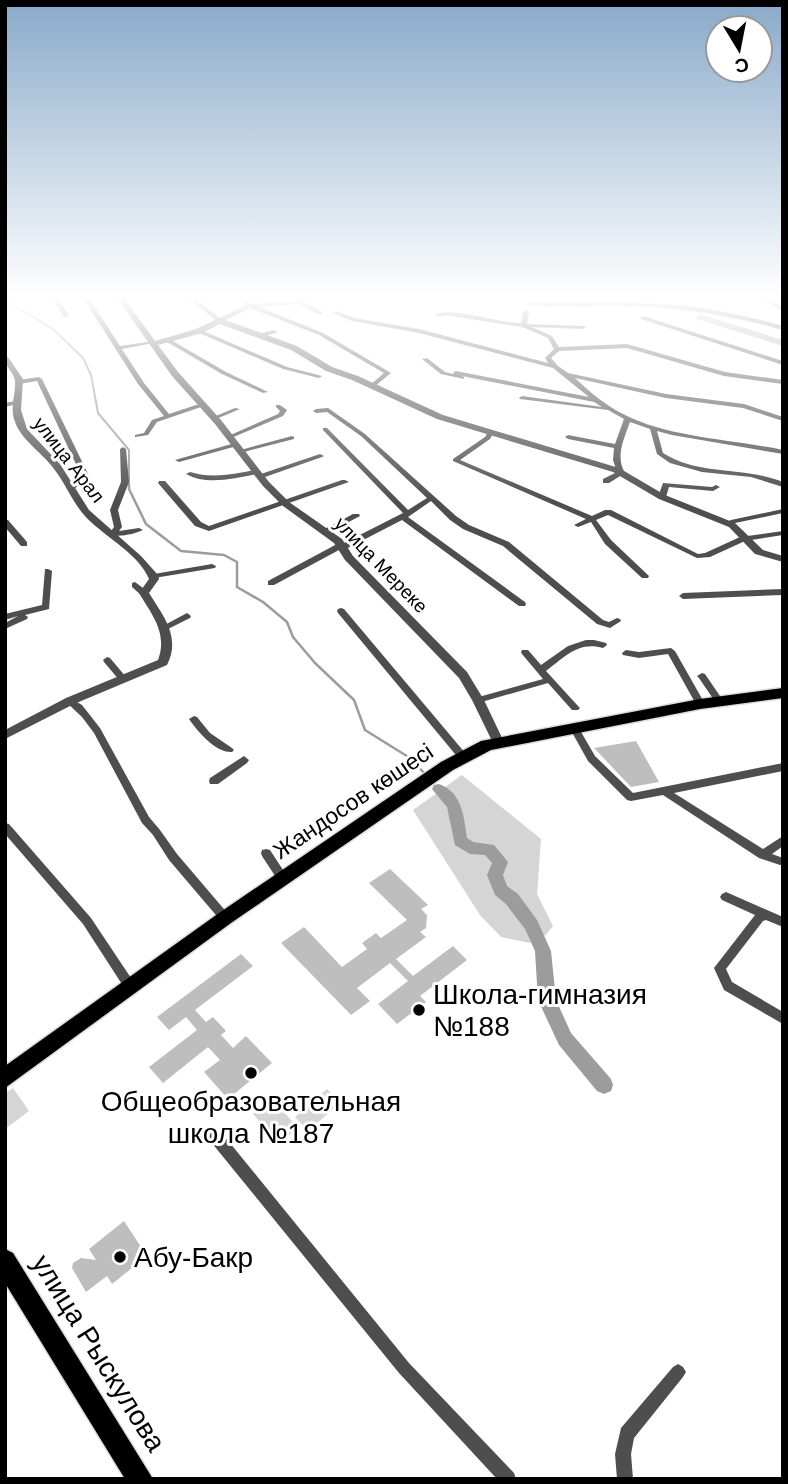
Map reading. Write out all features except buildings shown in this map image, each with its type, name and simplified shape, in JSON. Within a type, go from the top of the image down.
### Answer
[{"type":"main road","name":"Жандосов көшесі","points":[[5,1078],[225,918],[463,757],[498,742],[700,704],[783,693]]},
{"type":"main road","name":"улица Рыскулова","points":[[5,1261],[140,1479]]},
{"type":"street","points":[[8,364],[19,382],[38,379],[78,457],[85,476],[70,488]]},
{"type":"street","points":[[129,364],[165,414]]},
{"type":"street","name":"улица Мереке","points":[[170,364],[257,474],[286,504],[338,541],[463,675],[478,699],[498,742]]},
{"type":"street","points":[[209,364],[265,391]]},
{"type":"street","points":[[276,364],[319,376]]},
{"type":"street","points":[[320,364],[440,417],[568,460],[620,472],[662,497],[732,525],[764,555],[783,559]]},
{"type":"street","points":[[372,364],[388,373],[372,386]]},
{"type":"street","points":[[430,364],[453,377],[460,379],[466,376]]},
{"type":"street","points":[[549,364],[568,375],[595,401],[609,410],[653,430],[783,452]]},
{"type":"street","points":[[692,364],[724,374],[783,382]]},
{"type":"street","points":[[456,373],[595,401]]},
{"type":"street","points":[[568,375],[666,396],[744,406],[783,419]]},
{"type":"street","name":"улица Арал","points":[[19,382],[10,404],[20,429],[56,466],[84,511],[113,534],[154,576]]},
{"type":"street","points":[[522,398],[609,410]]},
{"type":"street","points":[[137,436],[146,433],[151,423],[165,414],[202,405]]},
{"type":"street","points":[[235,444],[281,415],[284,410],[278,406]]},
{"type":"street","points":[[214,418],[237,409]]},
{"type":"street","points":[[316,411],[328,410],[363,435],[466,527],[506,544],[600,622],[610,625],[617,621]]},
{"type":"street","points":[[620,472],[616,466],[618,447],[627,420]]},
{"type":"street","points":[[325,429],[405,515],[522,604]]},
{"type":"street","points":[[653,430],[660,454],[672,462],[699,469],[746,472],[783,485]]},
{"type":"street","points":[[491,432],[488,438],[455,460],[592,519],[608,542],[645,576]]},
{"type":"street","points":[[568,437],[618,447]]},
{"type":"street","points":[[179,460],[235,444],[292,438]]},
{"type":"street","points":[[113,534],[118,527],[114,510],[125,482],[123,449]]},
{"type":"street","points":[[198,480],[257,474],[320,456]]},
{"type":"street","points":[[606,481],[620,472]]},
{"type":"street","points":[[162,483],[206,529],[214,529],[345,482]]},
{"type":"street","points":[[662,497],[666,485],[713,489],[716,486]]},
{"type":"street","points":[[271,583],[405,515],[431,498]]},
{"type":"street","points":[[732,525],[732,522],[783,511]]},
{"type":"street","points":[[578,525],[608,512],[697,556],[707,555],[743,538],[783,533]]},
{"type":"street","points":[[325,531],[356,516]]},
{"type":"street","points":[[5,522],[24,544]]},
{"type":"street","points":[[113,534],[139,530]]},
{"type":"street","points":[[144,593],[154,576],[212,566]]},
{"type":"street","points":[[5,617],[46,607],[48,571]]},
{"type":"street","points":[[5,735],[70,701],[163,662],[166,656],[165,627],[161,615],[135,585]]},
{"type":"street","points":[[683,596],[783,592]]},
{"type":"street","points":[[341,611],[463,757]]},
{"type":"street","points":[[5,626],[28,613]]},
{"type":"street","points":[[165,627],[187,615]]},
{"type":"street","points":[[542,669],[575,645],[590,642],[603,645]]},
{"type":"street","points":[[626,653],[639,655],[676,650],[700,704]]},
{"type":"street","points":[[525,652],[575,708]]},
{"type":"street","points":[[107,660],[122,679]]},
{"type":"street","points":[[702,676],[719,701]]},
{"type":"street","points":[[478,699],[550,681]]},
{"type":"street","points":[[70,701],[80,708],[102,736],[145,820],[180,866],[205,890],[225,918]]},
{"type":"street","points":[[194,719],[207,735],[229,750]]},
{"type":"street","points":[[574,727],[590,758],[631,797],[783,767]]},
{"type":"street","points":[[214,781],[244,760]]},
{"type":"street","points":[[664,791],[763,855],[783,862]]},
{"type":"street","points":[[5,827],[87,921],[131,988]]},
{"type":"street","points":[[763,855],[783,840]]},
{"type":"street","points":[[265,853],[283,879]]},
{"type":"street","points":[[726,897],[783,922]]},
{"type":"street","points":[[767,914],[759,918],[720,968],[728,986],[783,1019]]},
{"type":"street","points":[[216,1137],[404,1367],[508,1479]]},
{"type":"street","points":[[625,1479],[623,1454],[627,1434],[678,1371]]},
{"type":"shaded area","points":[[462,775],[541,839],[537,894],[553,926],[546,935],[530,943],[501,937],[480,915],[413,810]]},
{"type":"shaded area","points":[[13,1088],[29,1111],[5,1129],[5,1093]]},
{"type":"shaded area","points":[[327,1089],[340,1103],[308,1131],[295,1117]]},
{"type":"shaded area","points":[[272,1098],[298,1128],[279,1144],[253,1114]]},
{"type":"waterway","points":[[86,364],[91,375],[98,413],[129,450],[129,489],[146,524],[181,551],[224,555],[237,562],[237,587],[263,602],[287,622],[293,637],[315,663],[354,700],[365,730],[410,758],[425,774]]},
{"type":"waterway","points":[[439,789],[454,805],[460,841],[470,848],[489,849],[500,862],[495,875],[501,890],[512,899],[531,925],[543,951],[547,1000],[565,1039],[604,1085]]},
{"type":"place","name":"Школа-гимназия №188","points":[[419,1010]]},
{"type":"place","name":"Общеобразовательная школа №187","points":[[251,1073]]},
{"type":"place","name":"Абу-Бакр","points":[[120,1257]]}]
